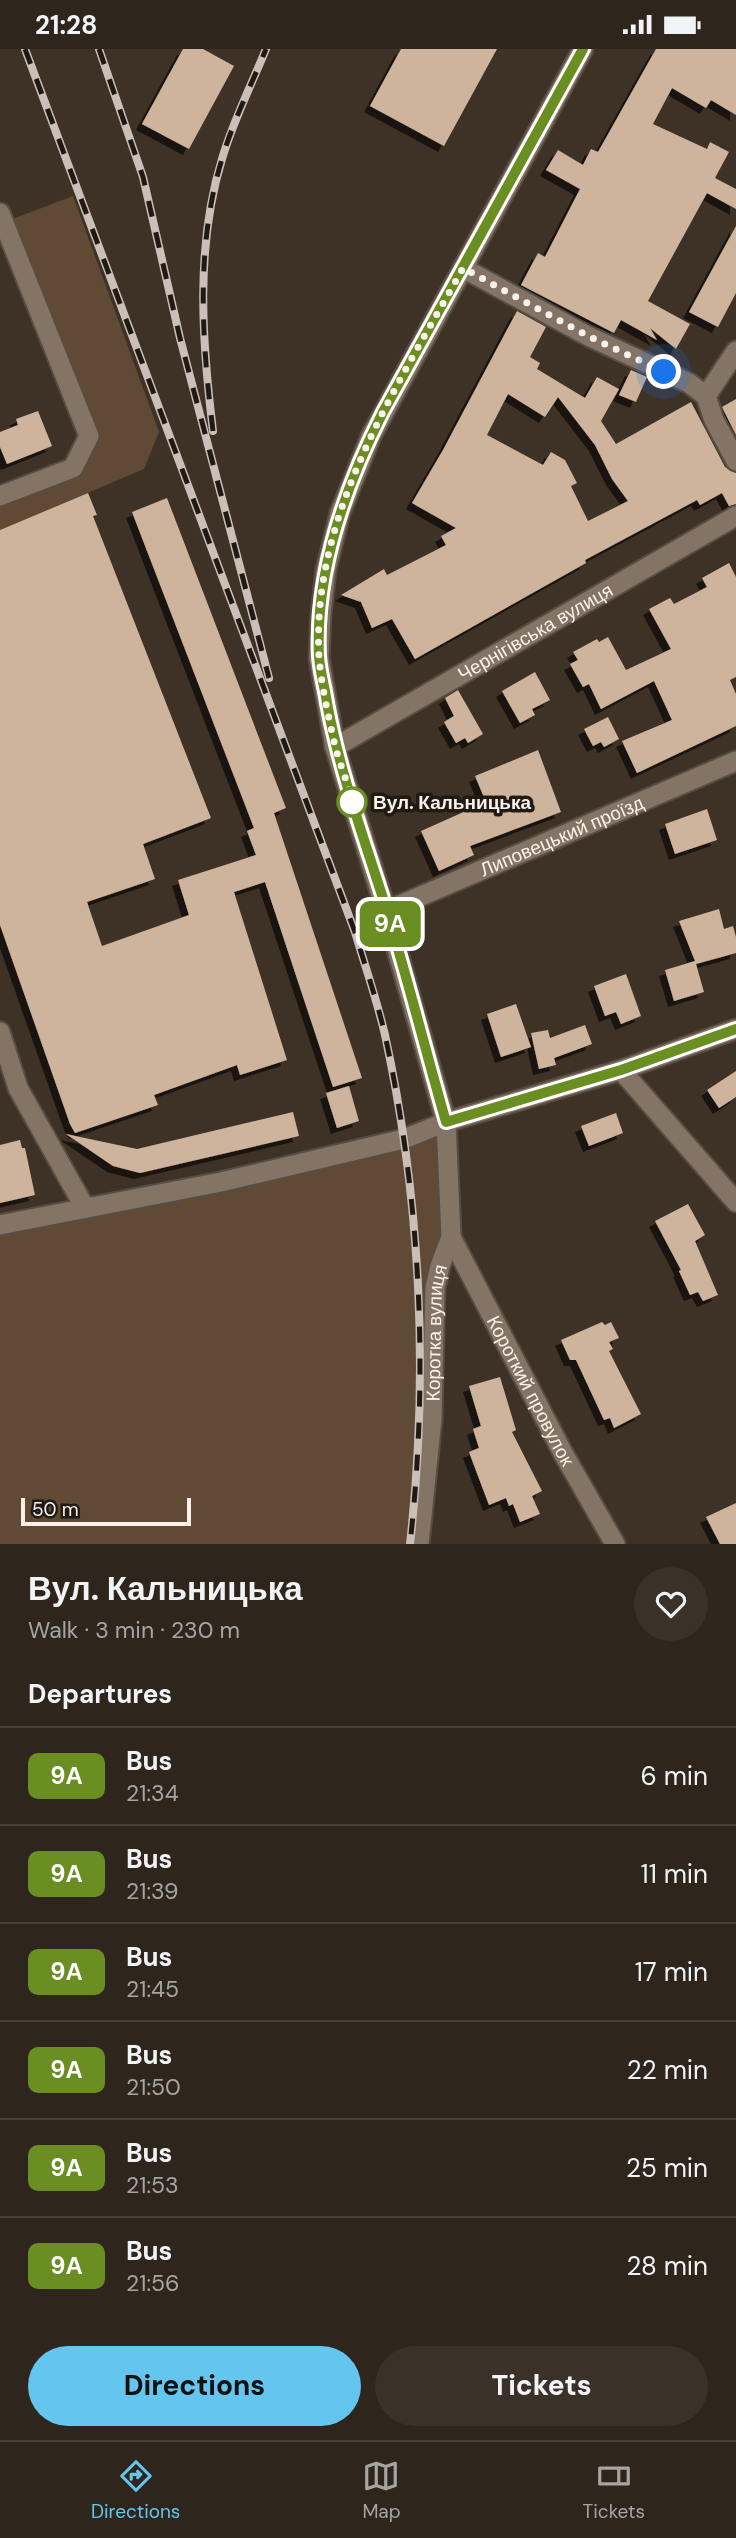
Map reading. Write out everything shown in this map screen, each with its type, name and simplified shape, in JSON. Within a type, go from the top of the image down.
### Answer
[{"type":"street","name":"Коротка вулиця","points":[[419,1544],[432,1419],[435,1288],[451,1237],[446,1122],[386,911],[335,747],[319,658],[321,614],[333,541],[350,486],[371,436],[583,49]]},
{"type":"street","points":[[0,213],[89,436],[74,468],[0,496]]},
{"type":"street","points":[[463,268],[588,336],[689,383],[706,396],[714,419],[736,461]]},
{"type":"street","points":[[706,396],[736,351]]},
{"type":"street","name":"Чернігівська вулиця","points":[[335,747],[736,516]]},
{"type":"street","name":"Липовецький проїзд","points":[[386,911],[736,761]]},
{"type":"street","points":[[0,1225],[321,1160],[404,1139],[446,1122],[621,1070],[736,1029]]},
{"type":"street","points":[[0,1033],[18,1089],[85,1208]]},
{"type":"street","points":[[621,1070],[736,1202]]},
{"type":"street","name":"Короткий провулок","points":[[451,1237],[563,1453],[615,1544]]},
{"type":"shaded area","points":[[73,196],[159,432],[144,469],[0,530],[0,502],[76,472],[94,437],[10,220]]},
{"type":"shaded area","points":[[446,1122],[451,1237],[440,1266],[419,1544],[0,1544],[0,1225]]},
{"type":"building","points":[[183,49],[203,49],[234,66],[189,149],[142,124]]},
{"type":"building","points":[[401,49],[497,49],[444,146],[370,106]]},
{"type":"building","points":[[656,49],[736,49],[736,115],[711,100],[706,108],[672,88],[653,124],[707,149],[710,142],[729,152],[715,178],[736,189],[736,209],[707,193],[648,301],[690,324],[676,349],[650,328],[657,340],[621,320],[614,333],[521,285],[538,253],[545,257],[580,189],[546,170],[558,150],[583,165],[591,149],[598,152]]},
{"type":"building","points":[[736,226],[736,293],[718,327],[689,312]]},
{"type":"building","points":[[517,311],[546,327],[530,357],[540,363],[537,369],[585,398],[597,377],[619,389],[601,421],[616,444],[691,402],[725,467],[736,473],[736,504],[729,506],[722,493],[700,505],[697,500],[585,560],[586,563],[415,659],[392,619],[372,628],[361,602],[341,595],[384,569],[387,575],[446,545],[441,536],[456,528],[412,503]],"holes":[[[508,394],[545,417],[558,397],[595,445],[612,479],[628,501],[588,521],[571,486],[577,483],[565,460],[551,452],[543,465],[487,435]]]},
{"type":"building","points":[[631,370],[647,377],[636,402],[619,395]]},
{"type":"building","points":[[736,399],[736,435],[722,407]]},
{"type":"building","points":[[38,411],[52,446],[7,464],[0,447],[0,432],[18,425],[16,419]]},
{"type":"building","points":[[88,493],[97,515],[93,516],[211,818],[143,844],[155,879],[87,902],[102,946],[189,915],[178,880],[256,855],[247,831],[254,828],[132,512],[167,498],[286,808],[274,813],[362,1078],[333,1087],[265,882],[234,892],[287,1060],[240,1075],[237,1065],[154,1095],[158,1105],[75,1133],[70,1124],[0,925],[0,530]]},
{"type":"building","points":[[729,563],[736,577],[736,677],[730,680],[736,694],[736,726],[637,773],[622,741],[672,720],[654,681],[601,709],[589,684],[583,687],[570,664],[578,660],[573,652],[597,639],[599,642],[608,637],[626,670],[671,649],[649,609],[670,598],[674,604],[707,587],[702,578]]},
{"type":"building","points":[[535,672],[550,700],[532,709],[535,715],[520,723],[502,691]]},
{"type":"building","points":[[458,690],[483,734],[468,743],[465,738],[456,743],[444,722],[454,716],[445,698]]},
{"type":"building","points":[[608,717],[619,739],[604,747],[601,742],[593,746],[584,729]]},
{"type":"building","points":[[538,750],[561,812],[470,846],[474,855],[439,871],[421,831],[486,802],[475,776]]},
{"type":"building","points":[[707,809],[717,840],[675,854],[665,824]]},
{"type":"building","points":[[719,909],[724,929],[733,926],[736,953],[696,964],[704,992],[674,1001],[665,970],[695,961],[679,921]]},
{"type":"building","points":[[626,974],[641,1016],[621,1024],[616,1012],[605,1016],[594,986]]},
{"type":"building","points":[[516,1004],[531,1047],[501,1057],[487,1014]]},
{"type":"building","points":[[585,1025],[592,1044],[554,1058],[556,1065],[539,1069],[531,1033],[548,1030],[550,1038]]},
{"type":"building","points":[[736,1071],[736,1097],[719,1108],[707,1090]]},
{"type":"building","points":[[349,1086],[359,1121],[337,1128],[326,1093]]},
{"type":"building","points":[[293,1112],[299,1136],[140,1173],[113,1166],[66,1134],[137,1149]]},
{"type":"building","points":[[616,1113],[623,1133],[589,1146],[581,1126]]},
{"type":"building","points":[[20,1140],[22,1148],[25,1148],[35,1195],[0,1203],[0,1145]]},
{"type":"building","points":[[688,1204],[705,1235],[695,1241],[718,1295],[703,1301],[698,1292],[690,1295],[679,1271],[681,1270],[655,1221]]},
{"type":"building","points":[[602,1322],[605,1325],[611,1322],[619,1338],[609,1342],[613,1349],[609,1351],[641,1414],[614,1428],[610,1418],[604,1420],[576,1360],[570,1360],[561,1340]]},
{"type":"building","points":[[500,1377],[516,1430],[512,1432],[542,1491],[532,1496],[540,1514],[520,1522],[513,1504],[509,1506],[506,1498],[489,1505],[469,1452],[479,1448],[473,1429],[481,1426],[469,1386]]},
{"type":"building","points":[[736,1503],[736,1544],[720,1544],[706,1517]]},
{"type":"railway","points":[[25,49],[355,932],[382,1022],[407,1161],[418,1288],[419,1417],[410,1544]]},
{"type":"railway","points":[[99,49],[143,177],[180,338],[269,678]]},
{"type":"railway","points":[[213,431],[203,295],[208,226],[213,192],[226,145],[266,49]]},
{"type":"bus line","name":"9А","points":[[583,49],[383,412],[360,461],[340,513],[326,570],[319,658],[335,747],[386,911],[446,1122],[621,1070],[736,1029]]},
{"type":"place","name":"Вул. Кальницька","points":[[352,802]]},
{"type":"route","points":[[352,802],[335,747],[319,658],[326,570],[340,513],[360,461],[383,412],[463,268],[588,336],[664,372]]}]
